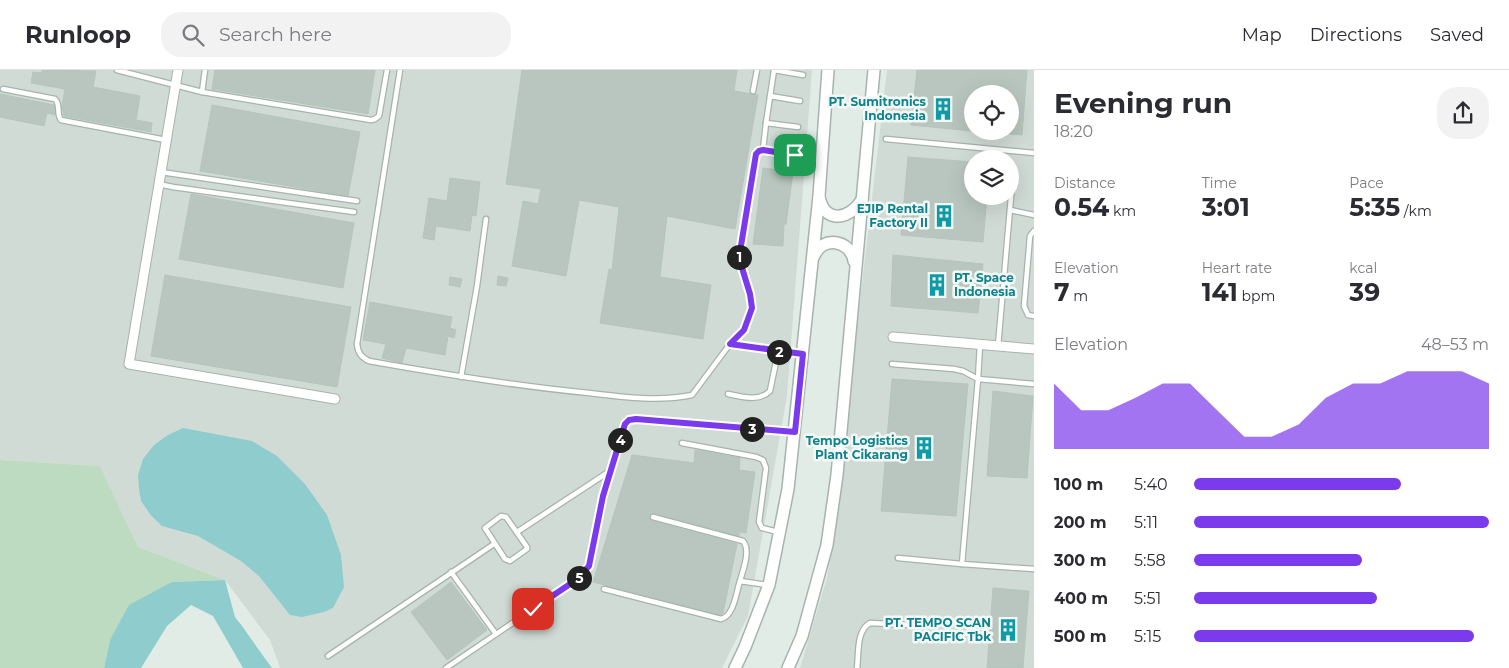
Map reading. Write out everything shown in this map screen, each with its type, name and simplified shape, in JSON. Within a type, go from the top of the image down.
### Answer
[{"type":"street","points":[[178,70],[129,364],[335,399]]},
{"type":"street","points":[[735,668],[769,585],[780,533],[795,432],[813,260],[828,70]]},
{"type":"street","points":[[788,668],[802,636],[827,545],[837,475],[874,70]]},
{"type":"street","points":[[819,196],[824,210],[838,216],[845,216],[852,212],[862,200]]},
{"type":"street","points":[[813,260],[816,251],[822,245],[831,242],[840,243],[848,248],[853,255],[855,264]]},
{"type":"street","points":[[893,337],[1034,349]]},
{"type":"lane","points":[[117,70],[202,92],[371,120],[379,116],[387,70]]},
{"type":"lane","points":[[202,92],[205,70]]},
{"type":"lane","points":[[400,70],[357,344],[358,350],[369,361],[461,377],[547,389],[628,397],[684,397],[692,395],[730,344],[744,330],[752,308],[750,294],[739,258],[756,154],[763,150],[795,155]]},
{"type":"lane","points":[[752,91],[757,70]]},
{"type":"lane","points":[[763,150],[774,70],[803,75]]},
{"type":"lane","points":[[3,89],[55,99],[58,104],[58,117],[61,120],[166,140]]},
{"type":"lane","points":[[770,96],[800,101]]},
{"type":"lane","points":[[766,123],[798,127]]},
{"type":"lane","points":[[886,139],[1034,153]]},
{"type":"lane","points":[[161,172],[358,200]]},
{"type":"lane","points":[[158,184],[354,212]]},
{"type":"lane","points":[[998,346],[1010,205]]},
{"type":"lane","points":[[1010,210],[1034,215]]},
{"type":"lane","points":[[461,377],[486,219]]},
{"type":"lane","points":[[1034,231],[1030,236],[1024,306],[1028,315],[1034,316]]},
{"type":"lane","points":[[730,344],[803,354]]},
{"type":"lane","points":[[962,564],[980,344]]},
{"type":"lane","points":[[728,394],[750,398],[764,396],[768,393],[778,352]]},
{"type":"lane","points":[[892,364],[954,369],[963,371],[978,379],[1034,384]]},
{"type":"lane","points":[[446,668],[586,572],[589,566],[610,471],[625,424],[631,419],[795,432]]},
{"type":"lane","points":[[682,444],[761,459],[766,468],[759,522],[762,528],[780,533]]},
{"type":"lane","points":[[517,532],[610,471]]},
{"type":"lane","points":[[501,516],[506,517],[527,547],[510,560],[505,559],[494,544],[485,528],[501,516]]},
{"type":"lane","points":[[604,589],[721,620],[730,612],[746,555],[746,545],[743,541],[653,517]]},
{"type":"lane","points":[[328,656],[494,544]]},
{"type":"lane","points":[[898,558],[1034,569]]},
{"type":"lane","points":[[451,572],[496,634]]},
{"type":"lane","points":[[740,581],[769,585]]},
{"type":"lane","points":[[857,668],[861,633],[865,626],[870,623],[914,625]]},
{"type":"shaded area","points":[[0,70],[812,70],[787,396],[748,616],[722,668],[280,668],[270,640],[225,580],[138,547],[100,466],[0,460]]},
{"type":"shaded area","points":[[887,70],[1034,70],[1034,668],[800,668],[827,578],[842,484],[854,353]]},
{"type":"green space","points":[[0,460],[100,466],[138,547],[225,580],[172,582],[110,640],[104,668],[0,668]]},
{"type":"water","points":[[183,428],[252,441],[277,456],[305,484],[327,515],[341,555],[344,587],[333,608],[302,617],[290,615],[259,576],[241,561],[198,536],[162,526],[150,514],[141,501],[139,489],[138,475],[143,459],[154,445],[168,435]]},
{"type":"water","points":[[225,580],[235,617],[272,668],[243,668],[213,616],[191,605],[167,626],[141,668],[104,668],[110,640],[129,605],[172,582]]},
{"type":"building","points":[[42,70],[96,71],[93,87],[140,96],[136,120],[152,123],[151,132],[64,116],[62,106],[65,89],[31,83],[33,72],[42,73]]},
{"type":"building","points":[[215,70],[375,70],[368,114],[212,89]]},
{"type":"building","points":[[522,70],[737,70],[734,91],[758,95],[735,229],[667,216],[660,277],[711,285],[703,339],[600,323],[609,269],[612,270],[619,207],[579,200],[566,276],[512,266],[523,201],[538,204],[541,189],[506,184]]},
{"type":"building","name":"PT. Sumitronics Indonesia","points":[[917,70],[1027,70],[1022,135],[1019,135],[1019,85],[964,85],[964,130],[911,125]]},
{"type":"building","points":[[0,94],[54,105],[55,115],[47,113],[44,126],[0,117]]},
{"type":"building","points":[[212,105],[360,132],[348,196],[200,171]]},
{"type":"building","name":"EJIP Rental Factory II","points":[[908,157],[964,161],[964,205],[986,205],[983,242],[901,235]]},
{"type":"building","points":[[763,168],[793,172],[786,224],[784,224],[783,246],[753,244]]},
{"type":"building","points":[[450,178],[480,182],[476,216],[472,215],[470,231],[436,226],[434,240],[423,238],[429,198],[447,201]]},
{"type":"building","points":[[191,194],[354,223],[343,288],[179,259]]},
{"type":"building","name":"PT. Space Indonesia","points":[[893,255],[983,264],[978,313],[891,306]]},
{"type":"building","points":[[165,275],[351,307],[337,387],[151,356]]},
{"type":"building","points":[[498,276],[508,278],[506,286],[497,285]]},
{"type":"building","points":[[450,277],[462,279],[460,287],[449,285]]},
{"type":"building","points":[[370,302],[452,317],[450,328],[456,330],[454,338],[448,336],[445,355],[406,348],[402,363],[382,358],[386,344],[363,340]]},
{"type":"building","name":"Tempo Logistics Plant Cikarang","points":[[892,379],[968,384],[956,516],[881,511]]},
{"type":"building","points":[[993,391],[1033,396],[1027,478],[987,476]]},
{"type":"building","points":[[695,450],[740,458],[739,470],[755,472],[746,533],[740,532],[739,536],[654,513],[649,518],[652,521],[737,544],[723,613],[721,615],[593,582],[632,455],[694,463]]},
{"type":"building","points":[[451,582],[487,630],[447,660],[411,612]]},
{"type":"building","name":"PT. TEMPO SCAN PACIFIC Tbk","points":[[993,588],[1029,591],[1023,668],[987,668]]},
{"type":"waterway","points":[[233,629],[247,649],[255,668]]},
{"type":"place","name":"PT. Sumitronics Indonesia","points":[[943,109]]},
{"type":"place","name":"EJIP Rental Factory II","points":[[944,216]]},
{"type":"place","name":"PT. Space Indonesia","points":[[937,285]]},
{"type":"place","name":"Tempo Logistics Plant Cikarang","points":[[924,448]]},
{"type":"place","name":"PT. TEMPO SCAN PACIFIC Tbk","points":[[1008,630]]},
{"type":"route","points":[[533,609],[586,572],[589,566],[610,471],[621,434],[629,420],[636,419],[795,432],[803,354],[790,354],[730,344],[744,330],[752,308],[752,301],[739,258],[756,154],[763,150],[795,155]]}]
